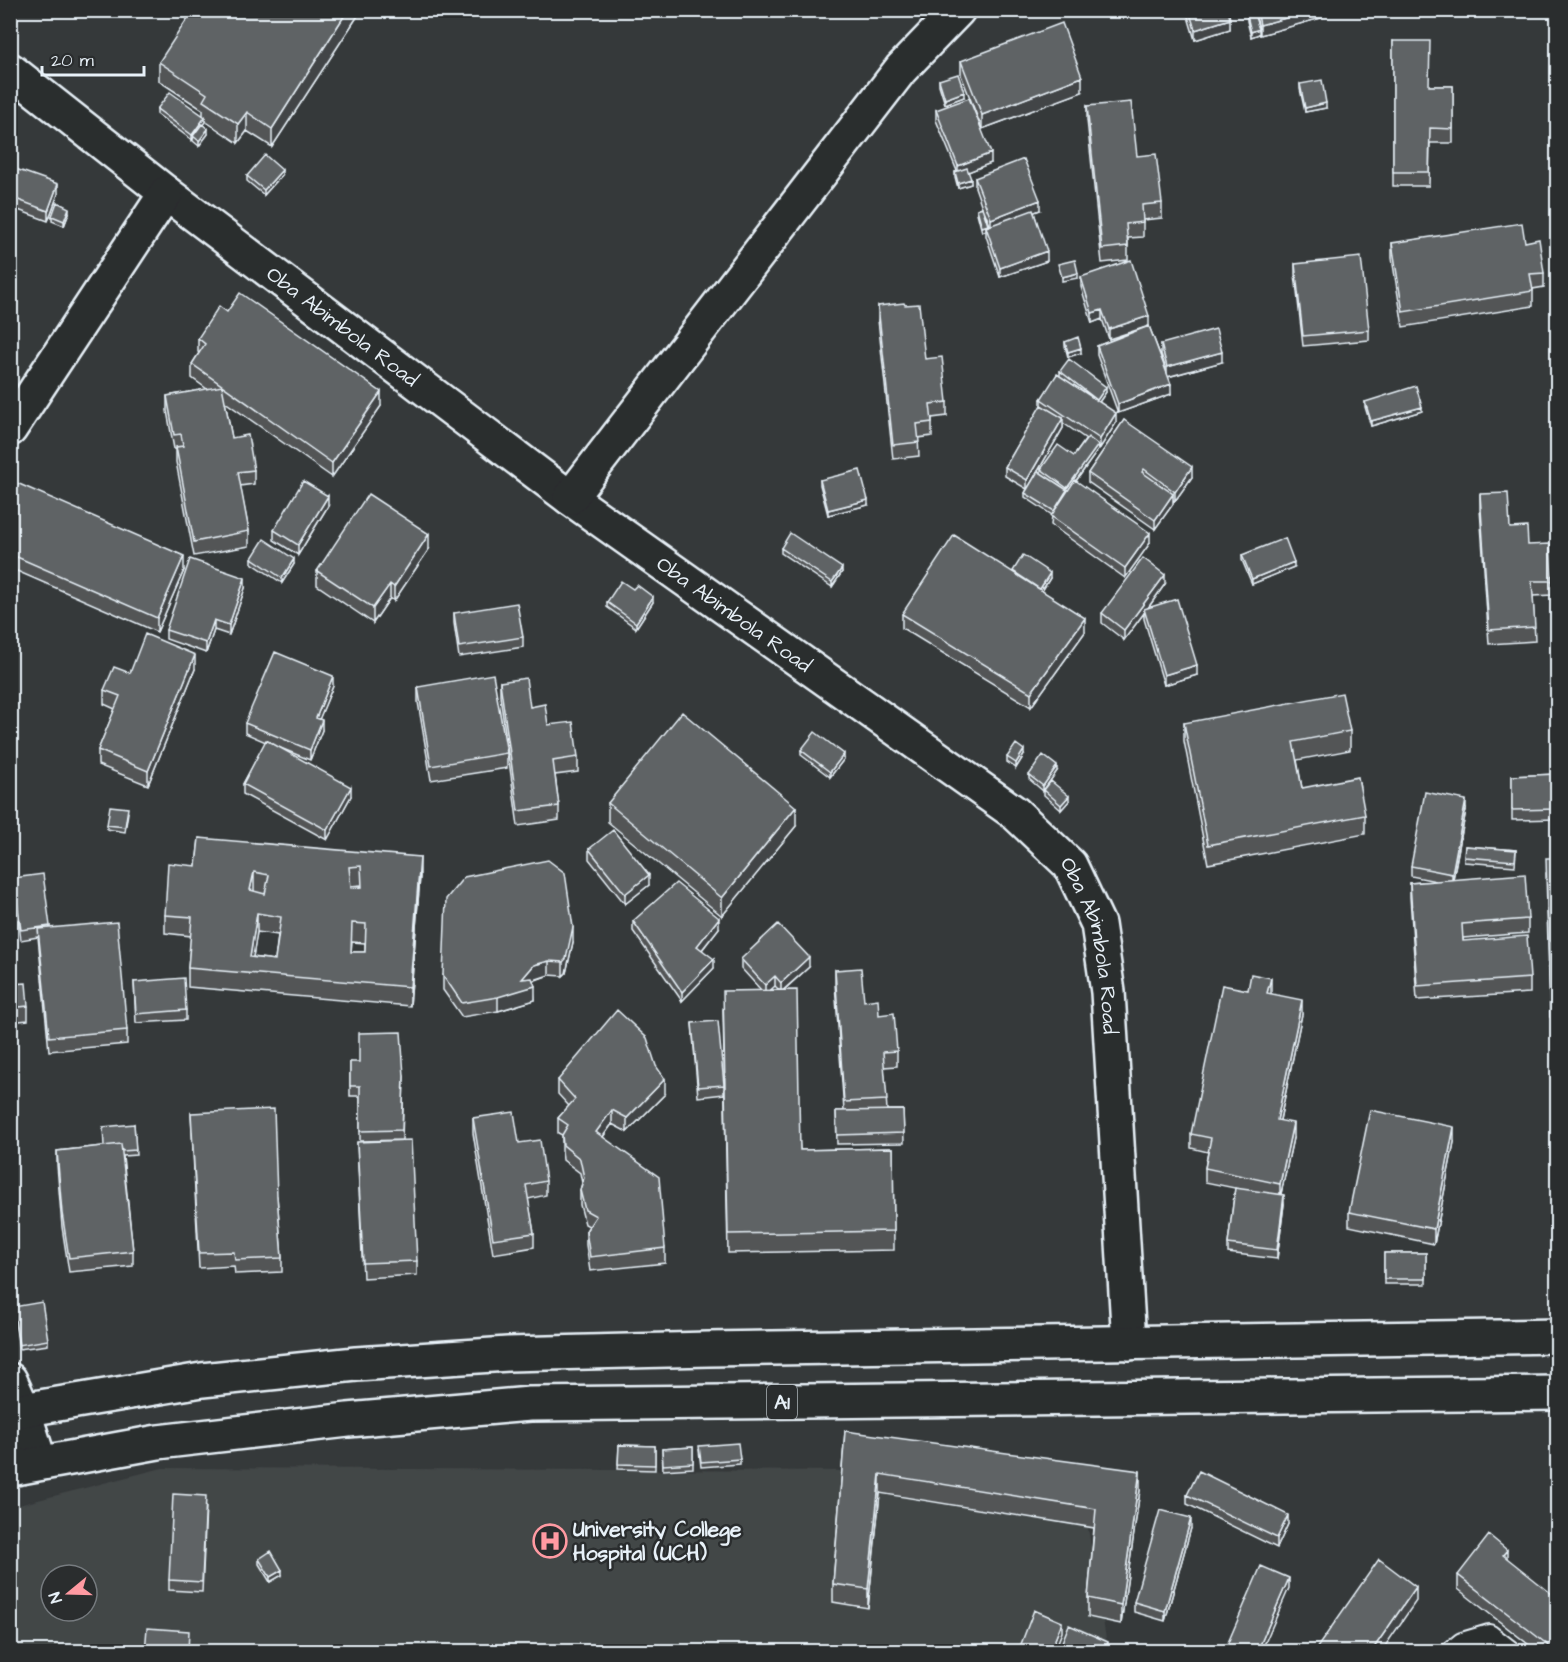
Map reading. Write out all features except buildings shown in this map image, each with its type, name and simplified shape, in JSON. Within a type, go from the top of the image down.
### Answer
[{"type":"main road","points":[[570,498],[901,69],[958,10]]},
{"type":"main road","name":"Oba Abimbola Road","points":[[10,70],[166,193],[570,498],[1015,813],[1070,865],[1098,924],[1108,992],[1129,1342]]},
{"type":"main road","points":[[10,429],[166,193]]},
{"type":"main road","points":[[25,1466],[14,1400],[356,1364],[508,1354],[709,1349],[1557,1336]]},
{"type":"main road","name":"A1","points":[[25,1466],[170,1441],[348,1420],[530,1404],[1557,1393]]},
{"type":"lane","points":[[1451,1652],[1462,1643],[1489,1635],[1511,1652]]},
{"type":"shaded area","name":"University College Hospital (UCH)","points":[[162,1468],[1079,1472],[1108,1651],[11,1652],[11,1507]]},
{"type":"place","name":"University College Hospital (UCH)","points":[[550,1541]]}]
